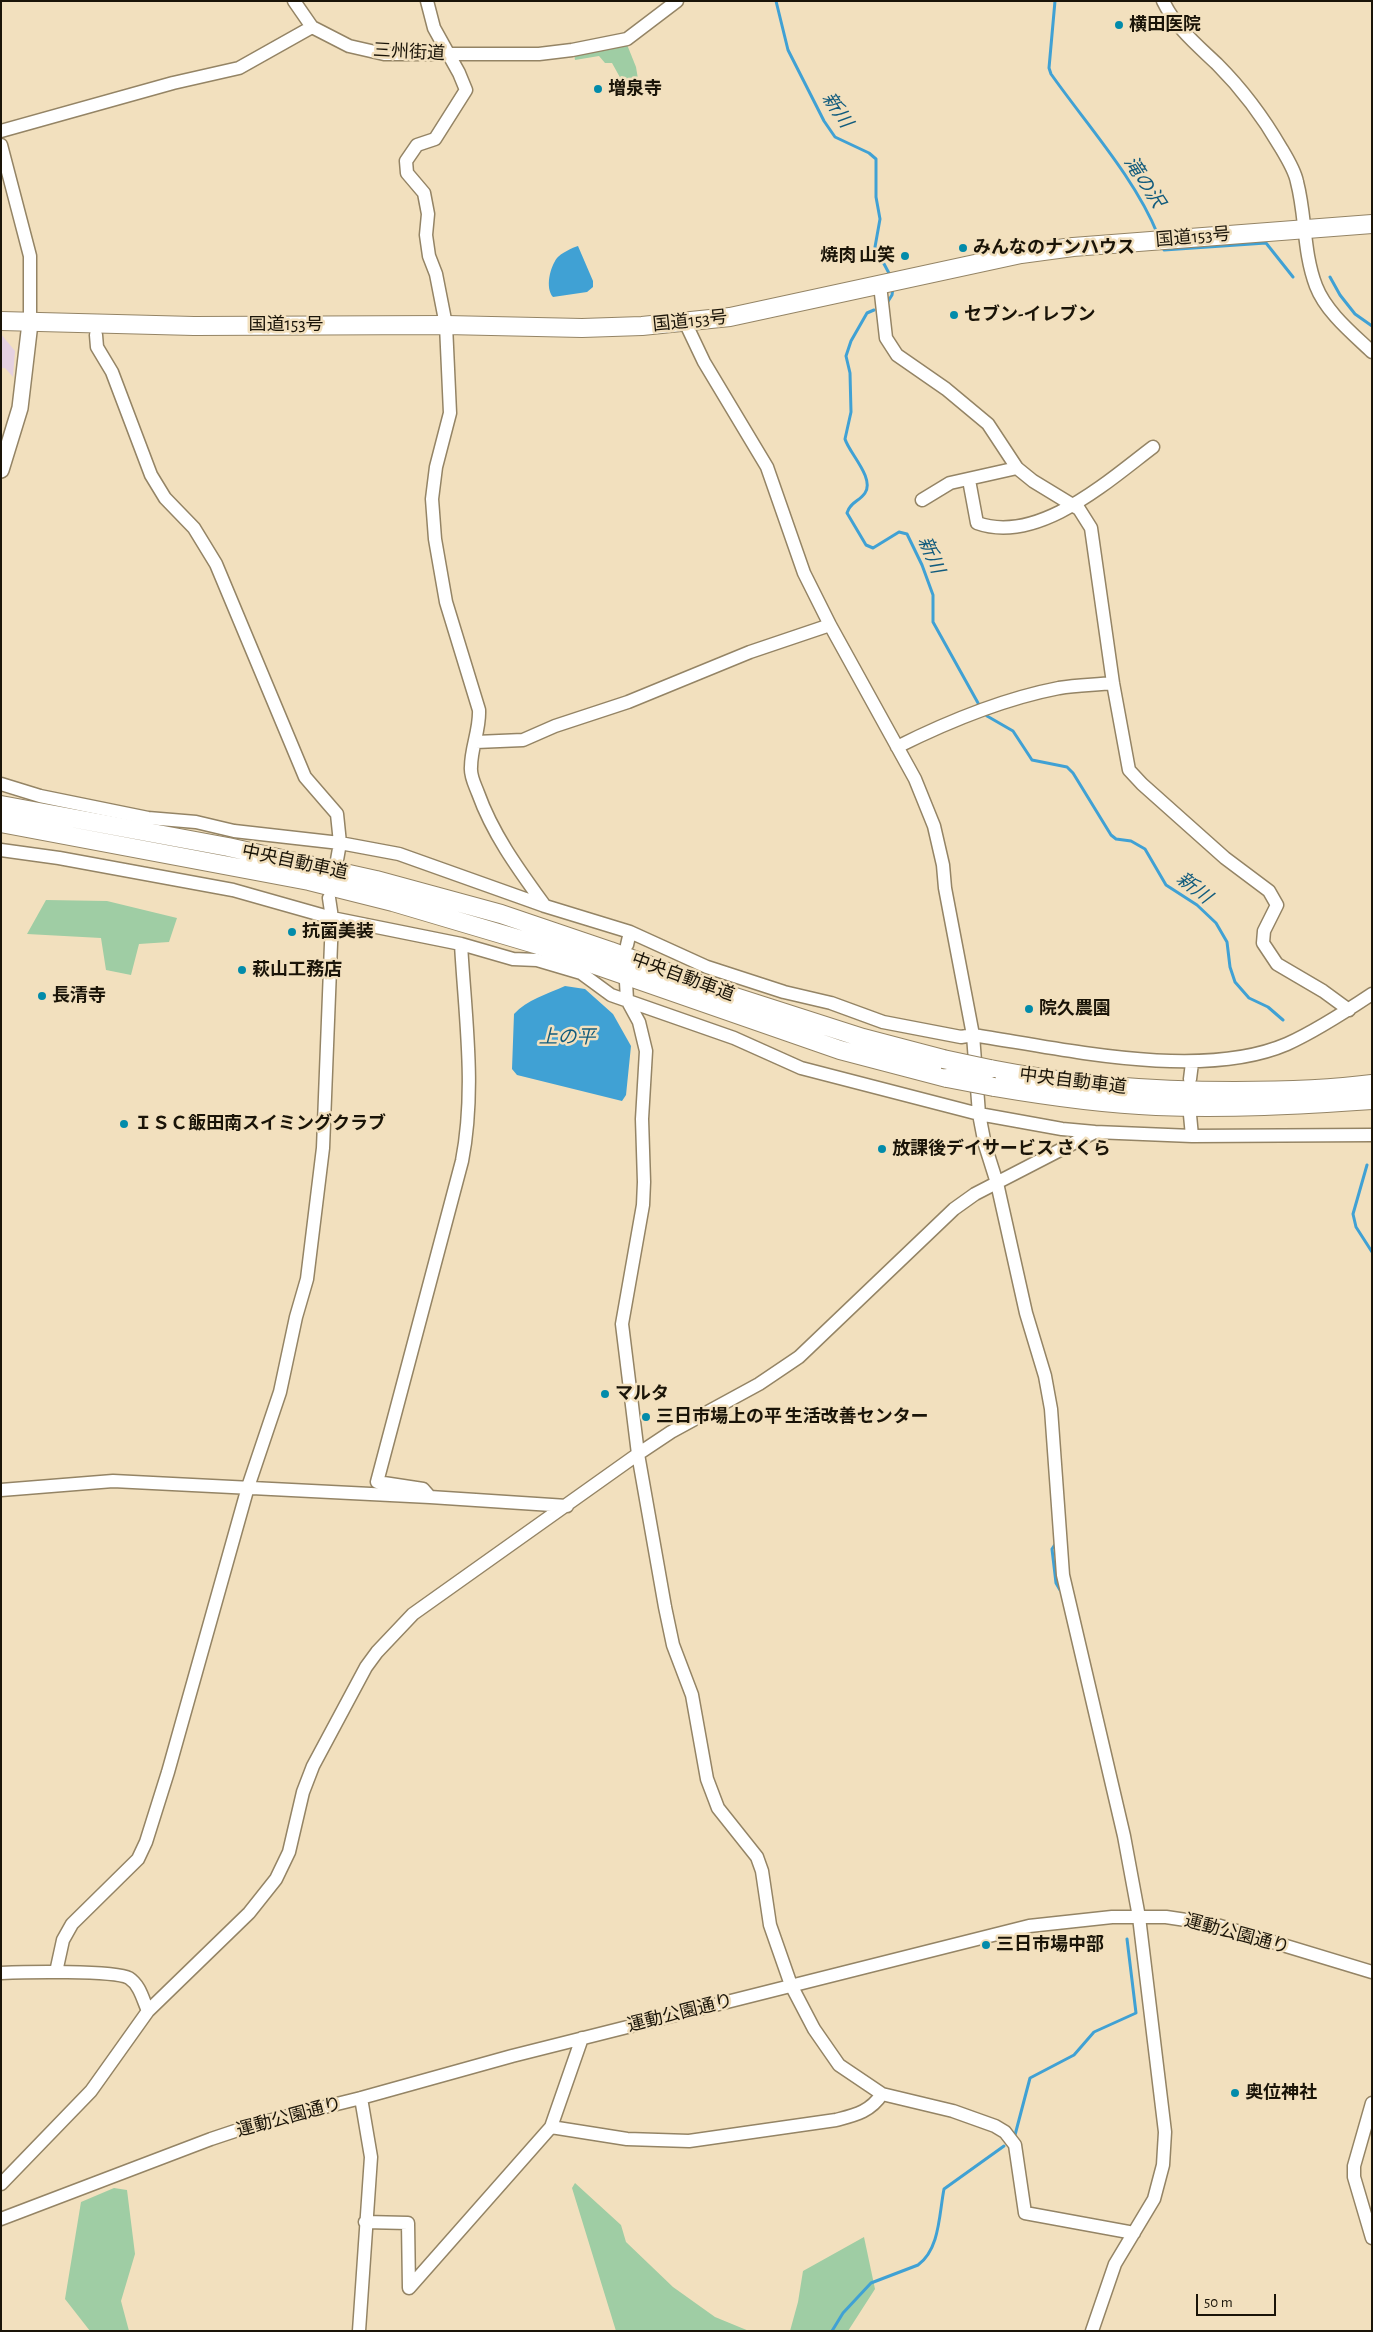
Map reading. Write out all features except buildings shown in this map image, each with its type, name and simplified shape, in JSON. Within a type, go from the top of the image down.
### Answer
[{"type":"highway","name":"国道153号","points":[[1,321],[194,326],[446,325],[616,328],[685,322],[765,310],[1021,254],[1159,239],[1372,224]]},
{"type":"highway","name":"中央自動車道","points":[[1,805],[228,847],[376,880],[501,914],[610,951],[729,995],[863,1038],[943,1059],[1038,1078],[1139,1089],[1265,1091],[1372,1084]]},
{"type":"highway","name":"中央自動車道","points":[[1,824],[309,881],[393,902],[535,944],[840,1050],[947,1078],[994,1087],[1089,1100],[1155,1106],[1287,1105],[1372,1100]]},
{"type":"main road","points":[[1,470],[20,408],[30,323]]},
{"type":"street","points":[[1,131],[173,82],[239,68],[312,27],[294,1]]},
{"type":"street","points":[[427,1],[434,28],[466,90],[435,139],[417,145],[406,161],[407,172],[424,193],[428,214],[426,235],[429,256],[436,274],[446,325],[450,413],[436,467],[432,499],[435,539],[446,602],[479,710],[480,725],[471,768],[472,778],[484,809],[505,850],[545,906]]},
{"type":"street","name":"三州街道","points":[[312,27],[349,46],[384,54],[539,54],[572,50],[627,38],[663,6],[677,1]]},
{"type":"street","points":[[1164,1],[1169,14],[1184,34],[1250,100],[1281,148],[1297,181],[1307,255],[1317,288],[1336,317],[1372,352]]},
{"type":"street","points":[[1,145],[30,256],[30,323]]},
{"type":"street","points":[[888,283],[886,338],[897,355],[946,389],[988,424],[1017,468],[1033,481],[1079,509],[1092,528],[1113,683],[1129,770],[1225,858],[1269,891],[1277,905],[1264,931],[1263,943],[1277,964],[1323,991],[1349,1010]]},
{"type":"street","points":[[685,322],[704,362],[767,467],[804,573],[830,625],[915,779],[934,826],[973,1035],[979,1114],[985,1145],[997,1183],[1026,1313],[1045,1376],[1051,1409],[1063,1575],[1124,1836],[1138,1917],[1165,2132],[1163,2165],[1154,2199],[1108,2280],[1092,2331]]},
{"type":"street","points":[[96,335],[97,347],[112,372],[151,475],[165,498],[194,528],[216,564],[305,777],[337,814],[340,842],[337,860]]},
{"type":"street","points":[[969,480],[977,523],[985,526],[1003,527],[1031,523],[1074,506],[1154,448]]},
{"type":"street","points":[[922,500],[950,483],[1017,468]]},
{"type":"street","points":[[476,742],[523,740],[555,726],[628,702],[750,652],[830,625]]},
{"type":"street","points":[[897,747],[946,722],[1029,694],[1062,688],[1113,683]]},
{"type":"street","points":[[1,784],[40,796],[148,818],[196,822],[234,831],[340,842],[399,854],[545,906],[630,932],[707,967],[784,992],[831,1003],[882,1022],[961,1037],[973,1035],[1105,1055],[1192,1063],[1259,1053],[1287,1044],[1349,1010],[1372,994]]},
{"type":"street","points":[[1,850],[60,858],[233,890],[332,918],[461,944],[513,959],[538,960],[582,973],[611,995],[734,1038],[801,1068],[979,1114],[1062,1130],[1095,1132],[1192,1136],[1372,1135]]},
{"type":"street","points":[[56,1972],[63,1940],[72,1924],[126,1873],[138,1859],[146,1842],[248,1487],[280,1392],[296,1317],[307,1279],[323,1148],[332,918],[329,898]]},
{"type":"street","points":[[627,946],[630,932]]},
{"type":"street","points":[[430,1497],[423,1489],[377,1482],[462,1161],[467,1134],[470,1094],[461,944]]},
{"type":"street","points":[[626,982],[627,1000],[639,1022],[646,1051],[642,1119],[644,1188],[622,1324],[638,1454],[665,1607],[674,1645],[692,1694],[708,1779],[718,1808],[757,1856],[762,1871],[770,1925],[791,1985],[814,2029],[840,2065],[882,2094],[953,2112],[995,2126],[1005,2132],[1015,2145],[1024,2213],[1134,2232]]},
{"type":"street","points":[[1190,1079],[1192,1063]]},
{"type":"street","points":[[1190,1115],[1192,1136]]},
{"type":"street","points":[[1,2184],[91,2091],[148,2011],[248,1913],[276,1879],[289,1852],[303,1792],[313,1766],[366,1667],[376,1652],[413,1614],[638,1454],[672,1432],[759,1384],[799,1357],[954,1208],[997,1183],[1095,1132]]},
{"type":"street","points":[[1,1490],[113,1481],[567,1506]]},
{"type":"street","name":"運動公園通り","points":[[1,2219],[211,2139],[256,2124],[361,2098],[582,2038],[1029,1926],[1112,1917],[1166,1917],[1220,1926],[1372,1972]]},
{"type":"street","points":[[1,1972],[56,1972],[128,1978],[137,1986],[148,2011]]},
{"type":"street","points":[[365,2222],[408,2223],[409,2288],[551,2127],[582,2038]]},
{"type":"street","points":[[551,2127],[627,2139],[688,2141],[851,2116],[875,2105],[882,2094]]},
{"type":"street","points":[[359,2331],[365,2222],[371,2157],[361,2098]]},
{"type":"street","points":[[1372,2103],[1354,2166],[1354,2177],[1372,2238]]},
{"type":"shaded area","points":[[1,334],[15,351],[13,377],[5,368],[1,368]]},
{"type":"green space","points":[[626,42],[636,67],[639,85],[622,81],[612,63],[605,63],[599,56],[575,60],[574,54]]},
{"type":"green space","points":[[46,900],[107,901],[177,918],[169,942],[139,944],[131,975],[106,970],[101,938],[27,934]]},
{"type":"green space","points":[[575,2183],[621,2225],[626,2242],[673,2287],[715,2317],[749,2331],[616,2331],[572,2188]]},
{"type":"green space","points":[[114,2188],[127,2190],[135,2254],[121,2301],[129,2331],[90,2331],[65,2299],[81,2202]]},
{"type":"green space","points":[[864,2237],[875,2289],[848,2331],[790,2331],[798,2302],[803,2271]]},
{"type":"water","points":[[578,246],[593,281],[593,287],[587,292],[553,297],[549,283],[554,262],[570,249]]},
{"type":"water","name":"上の平","points":[[565,986],[585,989],[613,1014],[631,1046],[626,1095],[622,1101],[517,1075],[512,1069],[514,1014],[531,1001]]},
{"type":"waterway","name":"新川","points":[[776,1],[788,50],[824,121],[835,137],[869,153],[876,159],[876,197],[880,219],[875,247],[891,277]]},
{"type":"waterway","name":"滝の沢","points":[[1055,1],[1049,68],[1051,74],[1124,172],[1158,235]]},
{"type":"waterway","name":"滝の沢","points":[[1162,245],[1164,250],[1266,243],[1293,277]]},
{"type":"waterway","name":"滝の沢","points":[[1330,277],[1340,295],[1355,314],[1372,326]]},
{"type":"waterway","name":"新川","points":[[887,303],[892,295],[893,288]]},
{"type":"waterway","name":"新川","points":[[874,310],[867,313],[851,341],[846,356],[850,373],[851,412],[845,439],[867,480],[865,493],[850,506],[847,513],[866,545],[873,548],[899,532],[907,534],[922,565],[933,595],[933,622],[978,703]]},
{"type":"waterway","name":"新川","points":[[987,716],[1013,731],[1032,760],[1067,767],[1073,773],[1111,835],[1116,839],[1131,841],[1145,849],[1166,885],[1197,905],[1216,923],[1227,942],[1230,967],[1235,982],[1249,998],[1268,1007],[1283,1020]]},
{"type":"waterway","name":"新川","points":[[1367,1165],[1353,1214],[1356,1227],[1372,1252]]},
{"type":"waterway","points":[[1056,1543],[1052,1549],[1056,1583],[1060,1590]]},
{"type":"waterway","points":[[1015,2135],[1030,2078],[1074,2055],[1094,2032],[1136,2013],[1127,1939]]},
{"type":"waterway","points":[[832,2331],[843,2313],[871,2283],[918,2265],[925,2258],[935,2241],[944,2189],[1004,2146]]},
{"type":"place","name":"横田医院","points":[[1119,25]]},
{"type":"place","name":"増泉寺","points":[[598,89]]},
{"type":"place","name":"みんなのナンハウス","points":[[963,248]]},
{"type":"place","name":"焼肉 山笑","points":[[905,256]]},
{"type":"place","name":"セブン-イレブン","points":[[954,315]]},
{"type":"place","name":"抗菌美装","points":[[292,932]]},
{"type":"place","name":"萩山工務店","points":[[242,970]]},
{"type":"place","name":"長清寺","points":[[42,996]]},
{"type":"place","name":"院久農園","points":[[1029,1009]]},
{"type":"place","name":"ＩＳＣ飯田南スイミングクラブ","points":[[124,1124]]},
{"type":"place","name":"放課後デイサービス さくら","points":[[882,1149]]},
{"type":"place","name":"マルタ","points":[[605,1394]]},
{"type":"place","name":"三日市場上の平 生活改善センター","points":[[646,1417]]},
{"type":"place","name":"三日市場中部","points":[[986,1945]]},
{"type":"place","name":"奥位神社","points":[[1235,2093]]}]
